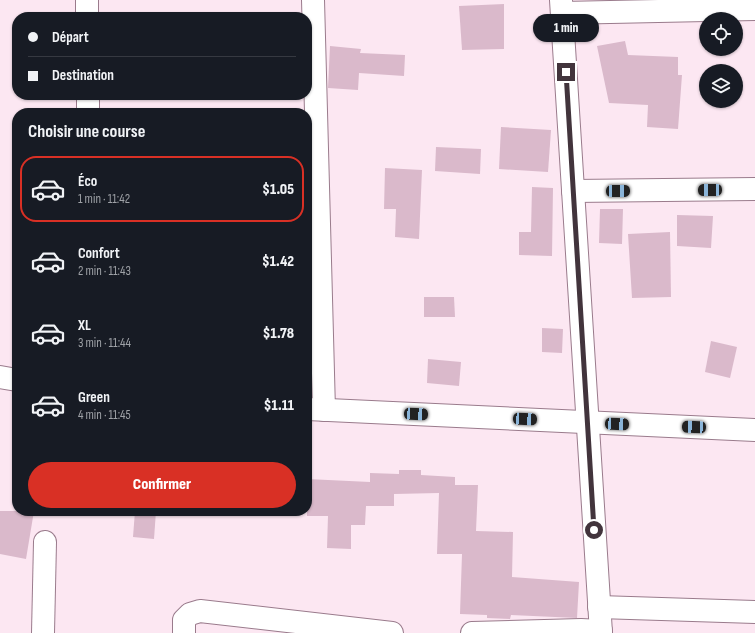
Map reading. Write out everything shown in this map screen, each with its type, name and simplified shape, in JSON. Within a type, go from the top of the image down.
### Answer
[{"type":"street","points":[[87,0],[87,12]]},
{"type":"street","points":[[313,0],[315,409],[755,430]]},
{"type":"street","points":[[472,633],[581,630],[601,632],[562,7],[755,9]]},
{"type":"street","points":[[573,192],[755,189]]},
{"type":"street","points":[[0,377],[12,379]]},
{"type":"street","points":[[43,633],[45,542]]},
{"type":"street","points":[[599,607],[755,612]]},
{"type":"street","points":[[184,633],[184,620],[190,614],[200,611],[392,633]]},
{"type":"building","points":[[504,4],[504,49],[462,50],[459,6]]},
{"type":"building","points":[[625,41],[628,55],[678,57],[678,75],[682,75],[678,129],[647,127],[648,105],[609,103],[597,46]]},
{"type":"building","points":[[330,46],[361,49],[360,53],[405,55],[404,76],[359,73],[358,90],[328,88]]},
{"type":"building","points":[[501,127],[551,130],[548,172],[499,169]]},
{"type":"building","points":[[436,147],[481,149],[480,174],[435,171]]},
{"type":"building","points":[[385,168],[422,170],[419,239],[395,237],[396,209],[384,209]]},
{"type":"building","points":[[532,187],[553,188],[552,256],[519,255],[519,232],[531,232]]},
{"type":"building","points":[[600,209],[623,209],[622,244],[599,243]]},
{"type":"building","points":[[677,215],[713,216],[711,248],[677,246]]},
{"type":"building","points":[[670,232],[671,297],[632,298],[628,234]]},
{"type":"building","points":[[424,297],[454,297],[455,317],[424,317]]},
{"type":"building","points":[[542,328],[563,329],[562,353],[542,352]]},
{"type":"building","points":[[711,341],[737,347],[730,378],[705,372]]},
{"type":"building","points":[[428,359],[461,362],[459,386],[427,383]]},
{"type":"building","points":[[399,470],[421,470],[421,475],[455,477],[455,485],[478,485],[476,531],[513,532],[512,577],[579,582],[577,618],[511,615],[510,619],[487,618],[487,615],[460,614],[462,554],[437,554],[439,493],[394,494],[394,506],[366,506],[365,525],[351,525],[351,549],[327,548],[328,516],[312,516],[312,479],[370,482],[370,473],[399,474]]},
{"type":"building","points":[[0,511],[12,511],[12,516],[33,516],[26,559],[0,554]]},
{"type":"building","points":[[135,516],[156,516],[154,539],[133,537]]},
{"type":"route","points":[[566,72],[594,530]]}]
